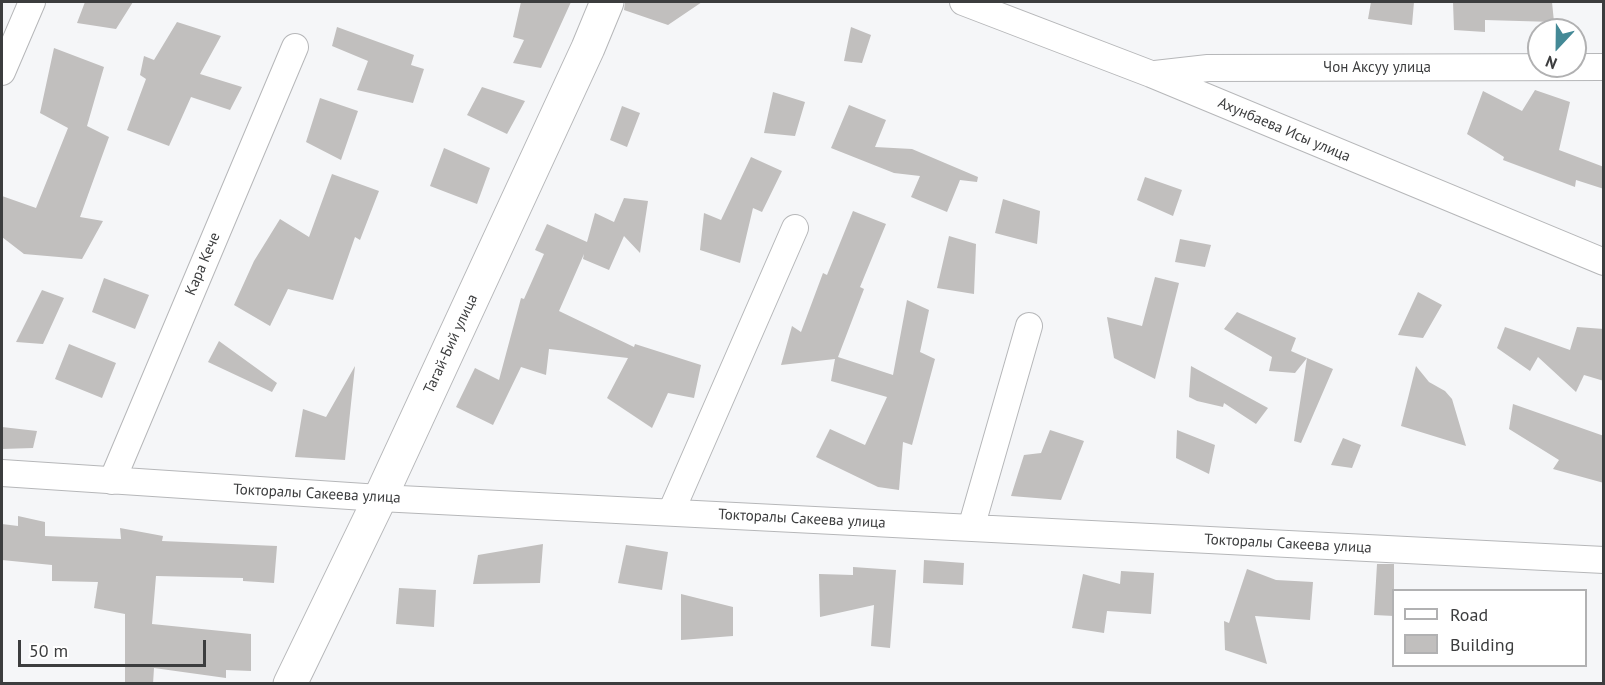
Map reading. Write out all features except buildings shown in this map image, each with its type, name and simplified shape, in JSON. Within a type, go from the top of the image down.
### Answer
[{"type":"street","points":[[2,72],[32,2]]},
{"type":"street","name":"Тагай-Бий улица","points":[[290,684],[380,498],[588,48],[607,2]]},
{"type":"street","name":"Ахунбаева Исы улица","points":[[963,2],[1151,74],[1604,262]]},
{"type":"street","name":"Кара Кече","points":[[112,481],[295,47]]},
{"type":"street","name":"Чон Аксуу улица","points":[[1151,74],[1208,68],[1604,67]]},
{"type":"street","points":[[671,512],[795,228]]},
{"type":"street","points":[[971,528],[1029,326]]},
{"type":"street","name":"Токторалы Сакеева улица","points":[[2,473],[380,498],[1604,560]]}]
